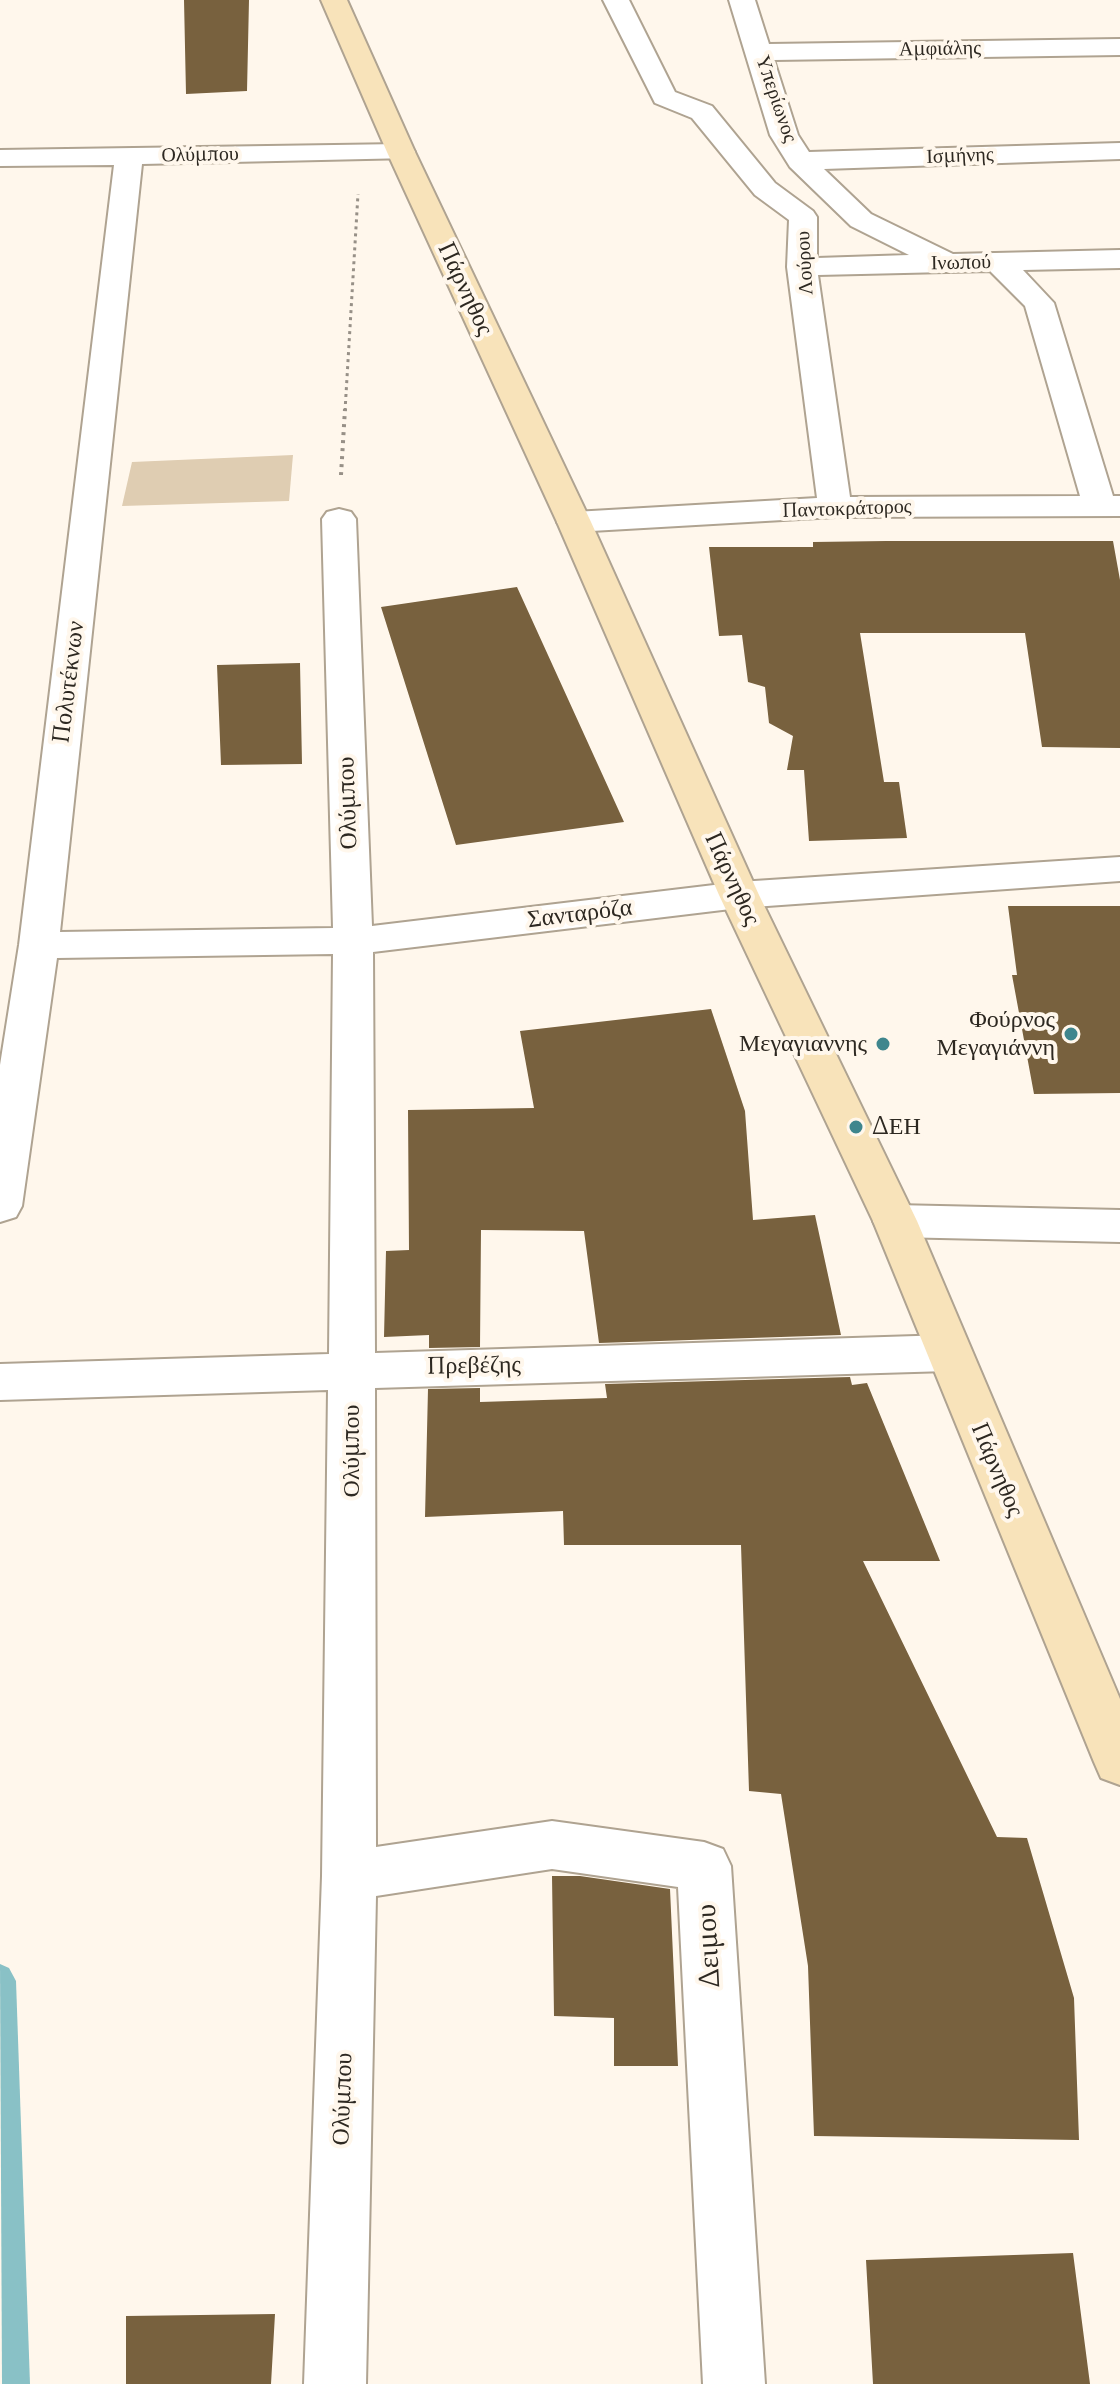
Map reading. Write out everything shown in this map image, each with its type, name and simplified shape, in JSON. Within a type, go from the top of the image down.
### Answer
[{"type":"main road","name":"Πάρνηθος","points":[[334,0],[401,152],[574,522],[739,895],[895,1221],[1120,1762]]},
{"type":"street","name":"Λούρου","points":[[616,0],[664,97],[702,112],[765,189],[803,217],[802,267],[835,507]]},
{"type":"street","name":"Υπερίωνος","points":[[742,0],[784,135],[800,161],[861,220],[947,263]]},
{"type":"street","name":"Αμφιάλης","points":[[760,52],[1120,47]]},
{"type":"street","name":"Ισμήνης","points":[[800,161],[1120,151]]},
{"type":"street","name":"Ολύμπου","points":[[0,158],[401,152]]},
{"type":"street","name":"Πολυτέκνων","points":[[0,1206],[39,945],[129,156]]},
{"type":"street","name":"Ινωπού","points":[[802,267],[1120,259]]},
{"type":"street","points":[[998,262],[1039,303],[1109,505]]},
{"type":"street","name":"Παντοκράτορος","points":[[574,522],[835,507],[1109,505]]},
{"type":"street","name":"Ολύμπου","points":[[335,2384],[349,1876],[353,941],[339,519]]},
{"type":"street","name":"Σανταρόζα","points":[[39,945],[353,941],[739,895],[1120,869]]},
{"type":"street","points":[[895,1221],[1120,1226]]},
{"type":"street","name":"Πρεβέζης","points":[[0,1382],[948,1353]]},
{"type":"street","name":"Δειμου","points":[[349,1876],[552,1845],[704,1866],[734,2384]]},
{"type":"path","points":[[339,519],[360,153]]},
{"type":"shaded area","points":[[293,455],[289,501],[122,506],[132,462]]},
{"type":"building","points":[[184,0],[249,0],[247,91],[186,94]]},
{"type":"building","points":[[1113,541],[1120,580],[1120,748],[1042,747],[1025,633],[860,633],[884,782],[899,782],[907,838],[809,841],[804,770],[787,770],[793,736],[769,723],[765,687],[748,682],[742,635],[719,636],[709,547],[813,547],[813,542]]},
{"type":"building","points":[[517,587],[624,822],[456,845],[381,607]]},
{"type":"building","points":[[300,663],[302,764],[221,765],[217,665]]},
{"type":"building","name":"Φούρνος Μεγαγιάννη","points":[[1008,906],[1120,906],[1120,1093],[1034,1094],[1012,975],[1017,975]]},
{"type":"building","points":[[711,1009],[745,1111],[753,1220],[815,1215],[841,1335],[599,1343],[584,1231],[481,1230],[480,1347],[429,1348],[429,1335],[384,1337],[386,1251],[409,1250],[408,1110],[534,1108],[520,1031]]},
{"type":"building","points":[[850,1377],[852,1385],[867,1383],[940,1561],[863,1561],[997,1837],[1027,1838],[1074,1998],[1079,2140],[814,2136],[808,1966],[781,1794],[749,1791],[741,1545],[564,1545],[563,1511],[425,1517],[428,1389],[480,1388],[480,1402],[607,1398],[605,1384]]},
{"type":"building","points":[[552,1876],[580,1876],[670,1889],[678,2066],[614,2066],[614,2018],[554,2016]]},
{"type":"building","points":[[1073,2253],[1090,2384],[873,2384],[866,2260]]},
{"type":"building","points":[[275,2314],[271,2384],[126,2384],[126,2316]]},
{"type":"waterway","points":[[0,1976],[3,1981],[16,2384]]},
{"type":"place","name":"Φούρνος Μεγαγιάννη","points":[[1071,1034]]},
{"type":"place","name":"Μεγαγιαννης","points":[[883,1044]]},
{"type":"place","name":"ΔΕΗ","points":[[856,1127]]}]
